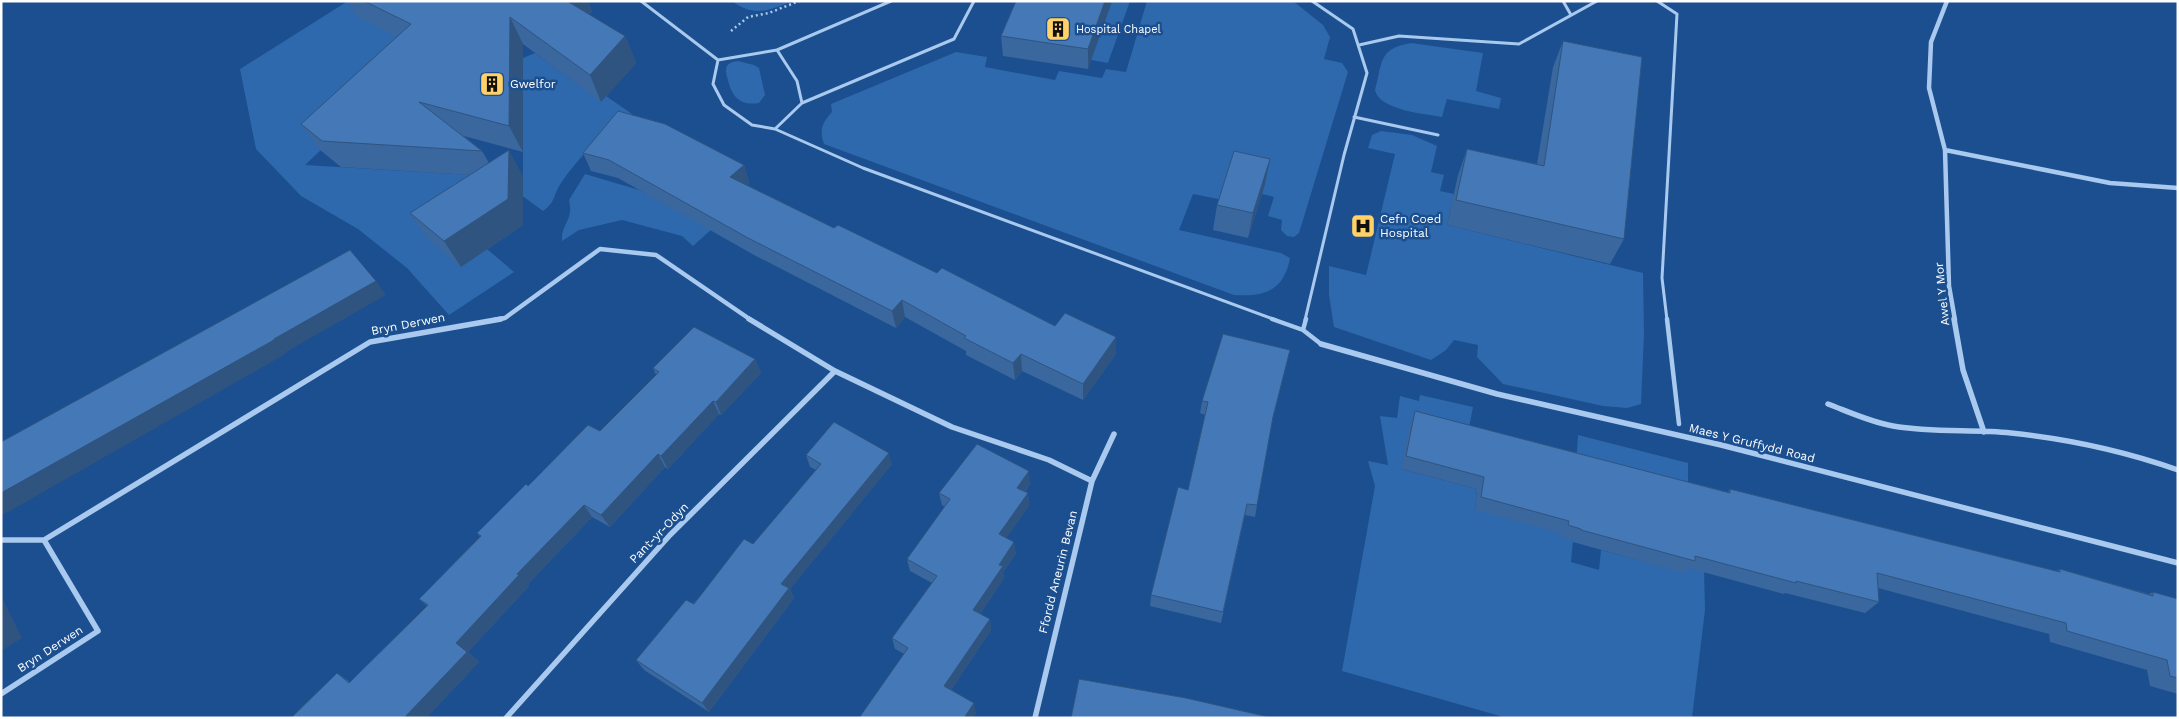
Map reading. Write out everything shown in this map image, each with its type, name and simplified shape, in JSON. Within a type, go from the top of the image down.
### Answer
[{"type":"street","name":"Awel Y Mor","points":[[1947,1],[1931,42],[1929,88],[1945,150],[1949,286],[1963,370],[1984,432]]},
{"type":"street","points":[[1945,150],[2110,183],[2178,188]]},
{"type":"street","name":"Bryn Derwen","points":[[1,694],[98,631],[44,540],[370,342],[505,318],[600,249],[656,255],[757,324],[835,371]]},
{"type":"street","name":"Maes Y Gruffydd Road","points":[[1321,344],[1497,394],[1721,445],[1928,500],[2178,563]]},
{"type":"street","points":[[835,371],[952,426],[1049,460],[1092,481]]},
{"type":"street","name":"Pant-yr-Odyn","points":[[506,718],[577,636],[670,535],[835,371]]},
{"type":"street","points":[[1828,404],[1878,423],[1915,429],[1984,432],[2082,442],[2121,451],[2178,470]]},
{"type":"street","name":"Ffordd Aneurin Bevan","points":[[1034,718],[1092,481],[1114,434]]},
{"type":"street","points":[[1,540],[44,540]]},
{"type":"lane","points":[[641,1],[718,60],[776,50],[891,1]]},
{"type":"lane","points":[[775,129],[802,103],[954,39],[974,1]]},
{"type":"lane","points":[[1303,330],[1317,263],[1367,73],[1353,29],[1312,1]]},
{"type":"lane","points":[[1563,1],[1571,15]]},
{"type":"lane","points":[[1359,45],[1399,36],[1519,44],[1597,1]]},
{"type":"lane","points":[[1657,1],[1676,14],[1662,278],[1679,424]]},
{"type":"lane","points":[[776,50],[797,81],[802,103]]},
{"type":"lane","points":[[718,60],[713,84],[724,105],[752,125],[775,129],[863,168],[1303,330],[1321,344]]},
{"type":"lane","points":[[1354,117],[1438,135]]},
{"type":"path","points":[[729,33],[748,17],[769,13],[799,1]]},
{"type":"shaded area","points":[[348,1],[426,51],[305,165],[523,178],[523,58],[535,53],[601,101],[606,96],[632,114],[602,136],[584,154],[558,187],[550,205],[543,211],[509,186],[461,266],[487,249],[514,272],[449,315],[407,268],[358,229],[301,196],[256,149],[240,69]]},
{"type":"shaded area","points":[[732,1],[792,1],[768,10],[754,11]]},
{"type":"shaded area","points":[[1112,1],[1130,1],[1108,63],[1091,60]]},
{"type":"shaded area","points":[[1147,1],[1293,1],[1323,25],[1330,37],[1324,59],[1342,63],[1348,72],[1299,233],[1294,237],[1287,236],[1281,230],[1282,220],[1268,216],[1274,197],[1262,194],[1265,184],[1223,200],[1193,194],[1179,230],[1281,253],[1290,258],[1283,278],[1271,290],[1255,295],[1234,295],[824,144],[822,131],[824,123],[832,112],[831,104],[956,52],[987,57],[985,67],[1055,80],[1059,71],[1102,78],[1106,69],[1126,72]]},
{"type":"shaded area","points":[[1411,43],[1483,53],[1476,91],[1501,98],[1499,109],[1447,99],[1442,117],[1393,107],[1378,97],[1375,90],[1381,64],[1387,53]]},
{"type":"shaded area","points":[[738,61],[759,68],[765,95],[759,103],[742,102],[732,91],[726,69],[730,63]]},
{"type":"shaded area","points":[[1381,131],[1412,135],[1437,146],[1431,172],[1444,175],[1440,191],[1454,194],[1447,225],[1643,273],[1644,334],[1641,404],[1627,408],[1603,406],[1503,384],[1477,357],[1478,345],[1454,340],[1446,350],[1431,360],[1334,327],[1329,295],[1329,266],[1366,275],[1395,154],[1368,148],[1372,135]]},
{"type":"shaded area","points":[[585,174],[639,190],[713,228],[693,246],[682,236],[622,220],[579,230],[562,241],[563,230],[570,213],[569,200]]},
{"type":"shaded area","points":[[1420,395],[1473,407],[1467,438],[1401,469],[1477,489],[1475,510],[1519,488],[1573,540],[1571,562],[1599,570],[1601,550],[1684,572],[1685,557],[1704,569],[1705,610],[1692,718],[1507,718],[1342,671],[1375,486],[1368,461],[1388,465],[1380,416],[1397,418],[1400,396],[1419,401]]},
{"type":"shaded area","points":[[1578,435],[1688,463],[1688,496],[1576,467]]},
{"type":"building","name":"Gwelfor","points":[[364,1],[567,1],[625,36],[590,75],[510,17],[509,126],[419,102],[482,151],[322,141],[301,124],[411,24]]},
{"type":"building","name":"Hospital Chapel","points":[[1016,1],[1105,1],[1088,49],[1001,36]]},
{"type":"building","points":[[1563,41],[1642,57],[1624,239],[1456,200],[1467,149],[1544,166]]},
{"type":"building","points":[[618,111],[665,124],[744,165],[730,177],[834,228],[838,225],[937,273],[942,268],[1055,326],[1065,313],[1116,337],[1083,384],[1021,354],[1013,363],[964,338],[966,336],[902,300],[892,311],[748,238],[609,160],[583,153]]},
{"type":"building","points":[[509,150],[508,199],[444,241],[410,213]]},
{"type":"building","points":[[1234,151],[1270,159],[1253,213],[1217,205]]},
{"type":"building","points":[[350,250],[376,281],[1,493],[1,442]]},
{"type":"building","points":[[694,327],[755,359],[716,402],[713,401],[661,456],[658,454],[601,515],[584,505],[517,574],[519,575],[456,643],[467,652],[404,718],[291,718],[337,673],[349,683],[428,605],[419,599],[481,536],[477,533],[526,484],[528,486],[588,425],[600,431],[659,372],[653,368]]},
{"type":"building","points":[[1223,334],[1290,350],[1273,417],[1257,505],[1247,504],[1223,612],[1151,595],[1178,487],[1188,490],[1208,402],[1202,401]]},
{"type":"building","points":[[1415,411],[1730,493],[1730,489],[2060,572],[2060,569],[2153,596],[2153,592],[2178,599],[2178,678],[2170,676],[2167,660],[2067,631],[2066,623],[1877,573],[1879,602],[1796,581],[1796,583],[1695,556],[1695,561],[1581,530],[1568,525],[1569,521],[1481,497],[1484,477],[1406,456]]},
{"type":"building","points":[[834,422],[889,453],[781,584],[789,588],[702,703],[636,660],[686,600],[694,604],[744,539],[753,544],[821,464],[806,455]]},
{"type":"building","points":[[977,444],[1029,471],[1017,488],[1028,493],[999,534],[1014,542],[999,565],[1003,566],[973,610],[990,619],[944,686],[974,703],[964,718],[859,718],[908,648],[892,638],[937,576],[907,559],[950,499],[939,493]]},
{"type":"building","points":[[1079,679],[1186,698],[1273,718],[1071,718]]},
{"type":"place","name":"Hospital Chapel","points":[[1058,29]]},
{"type":"place","name":"Gwelfor","points":[[492,84]]},
{"type":"place","name":"Cefn Coed Hospital","points":[[1363,226]]}]
